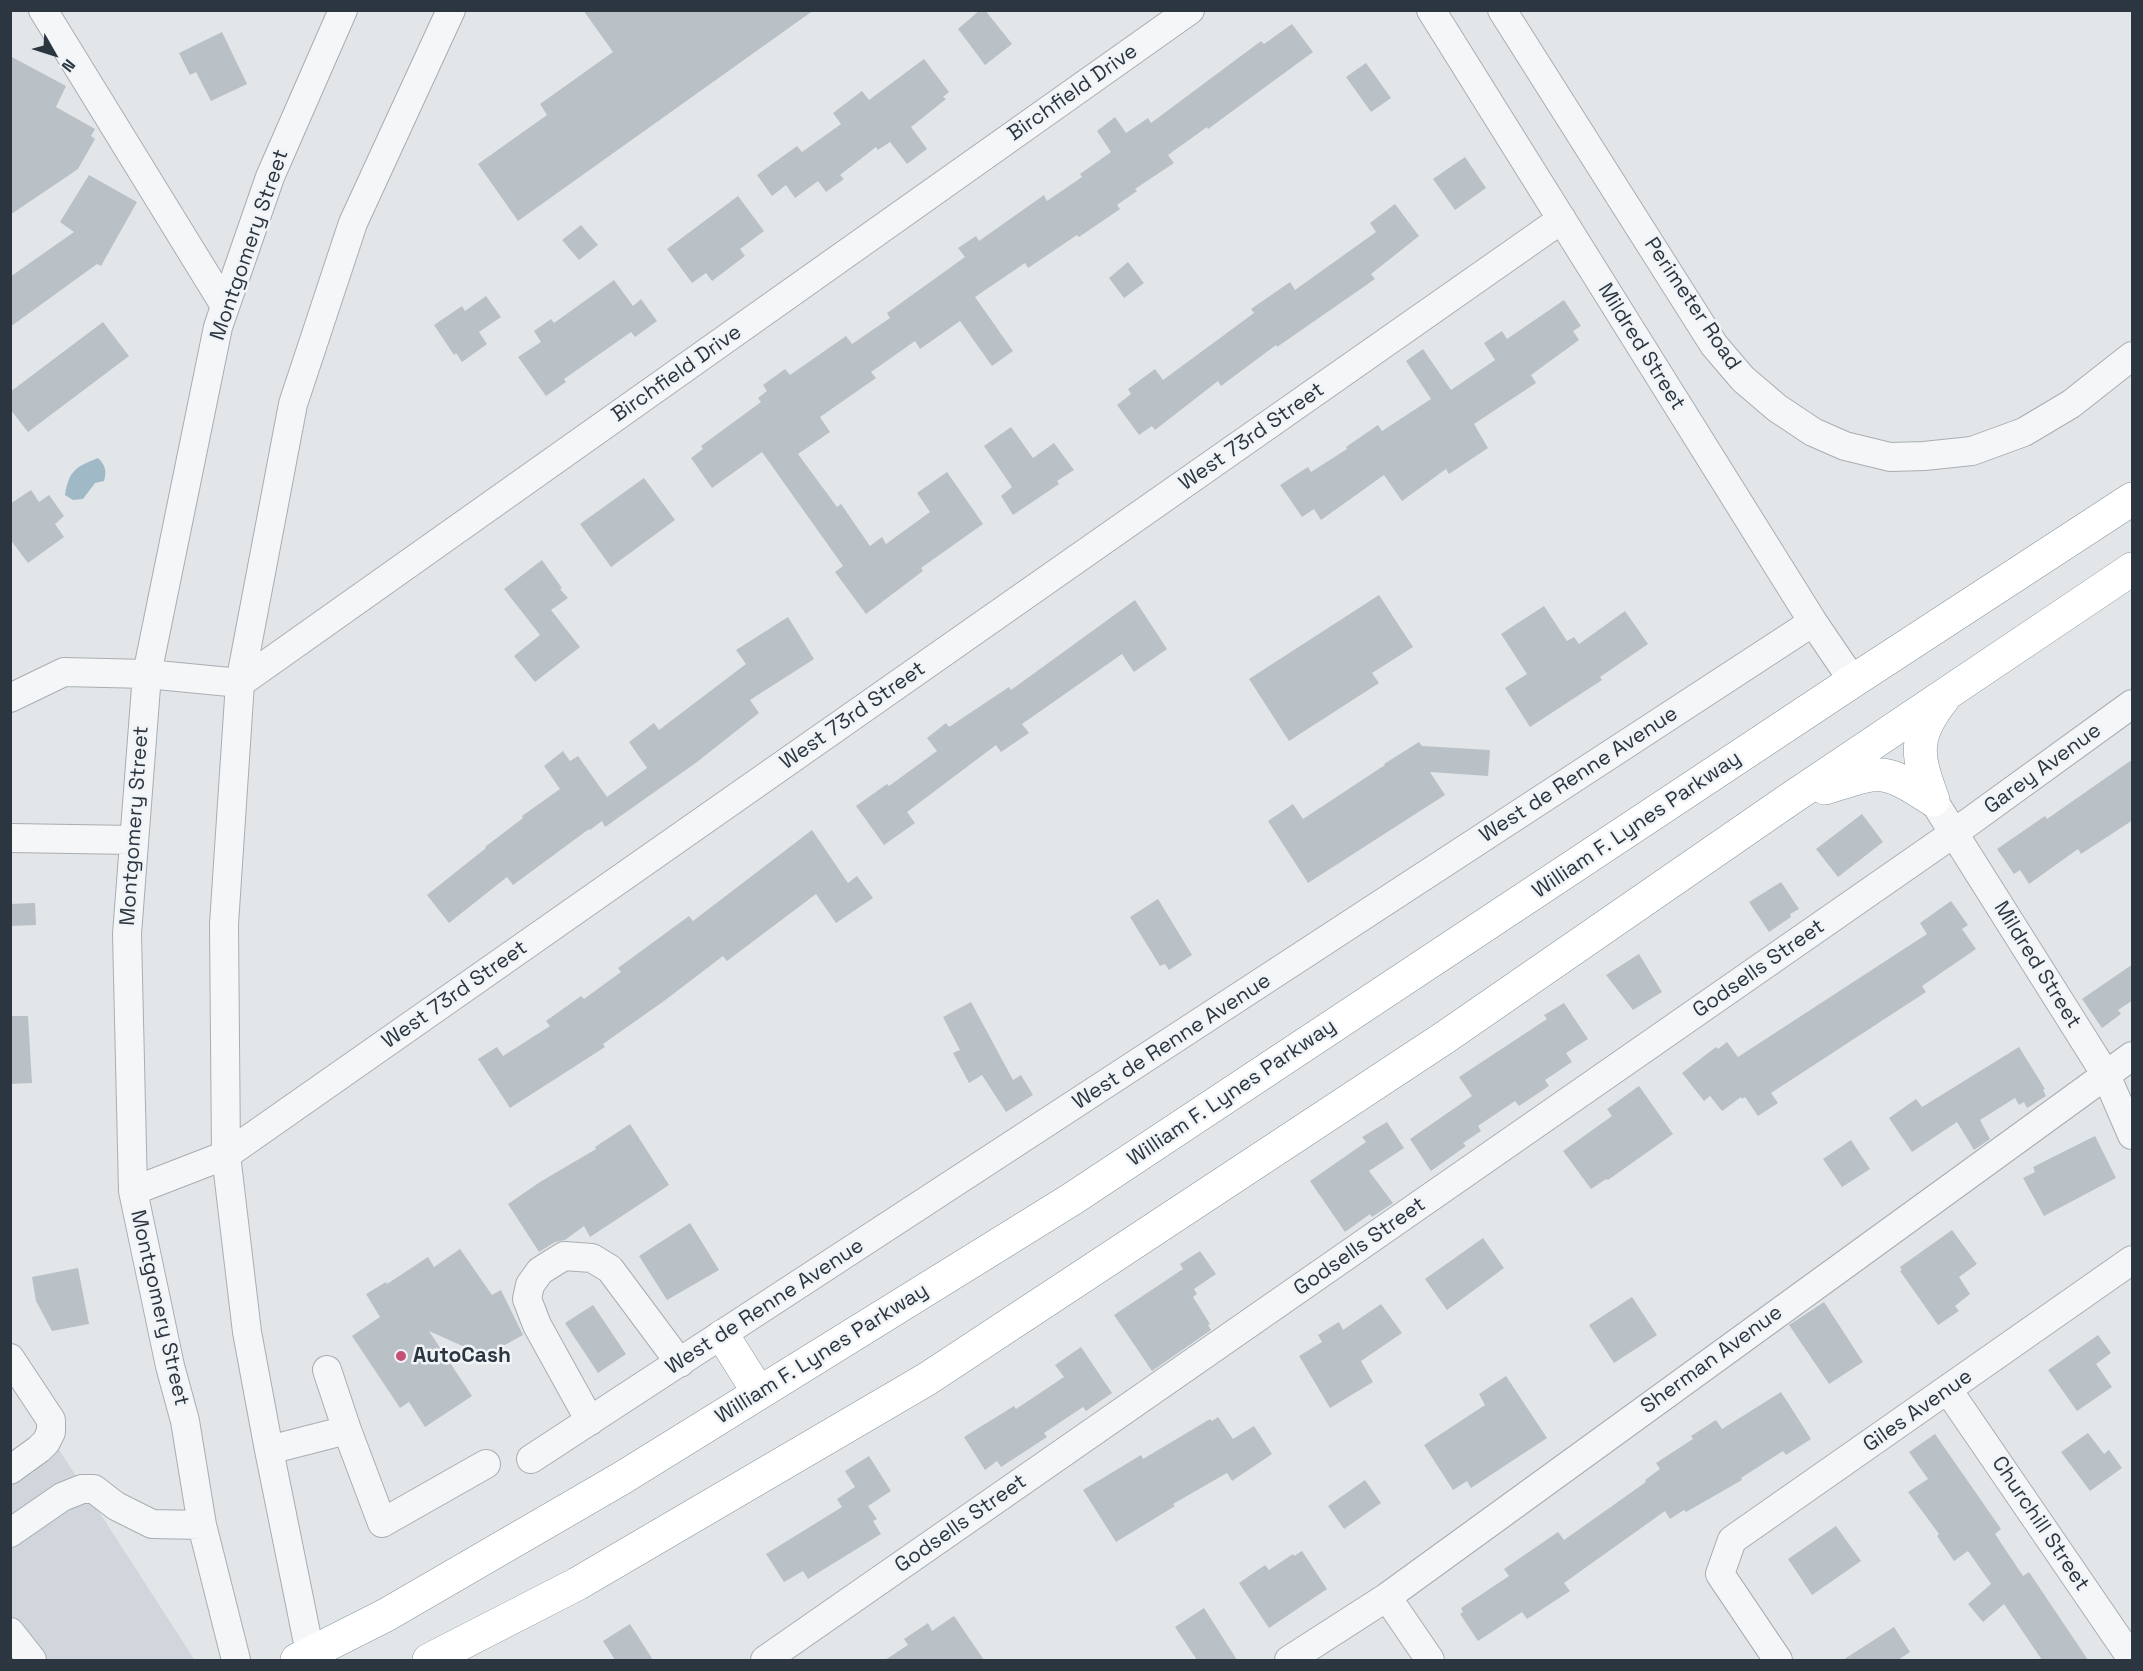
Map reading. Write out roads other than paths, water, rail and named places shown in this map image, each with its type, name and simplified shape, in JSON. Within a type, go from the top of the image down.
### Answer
[{"type":"highway","name":"William F. Lynes Parkway","points":[[303,1657],[407,1603],[622,1478],[1072,1199],[1853,681],[2133,499]]},
{"type":"highway","points":[[429,1660],[577,1584],[927,1379],[1444,1038],[1787,801],[2133,569]]},
{"type":"highway","points":[[1933,800],[1922,770],[1920,746],[1930,716],[1951,690]]},
{"type":"highway","points":[[1787,801],[1875,774],[1898,778],[1933,800]]},
{"type":"highway","points":[[723,1336],[759,1393]]},
{"type":"street","points":[[43,10],[225,306]]},
{"type":"street","name":"Montgomery Street","points":[[236,1660],[202,1525],[185,1421],[170,1366],[133,1191],[127,934],[147,674],[218,327],[270,177],[343,10]]},
{"type":"street","points":[[303,1657],[248,1332],[226,1155],[224,924],[240,683],[292,404],[353,223],[451,10]]},
{"type":"street","name":"Birchfield Drive","points":[[240,683],[1190,10]]},
{"type":"street","name":"Mildred Street","points":[[1431,10],[1812,622],[1853,681]]},
{"type":"street","name":"Perimeter Road","points":[[1502,10],[1714,345],[1743,380],[1777,408],[1813,432],[1845,446],[1890,458],[1972,451],[2024,432],[2071,404],[2133,356]]},
{"type":"street","name":"West 73rd Street","points":[[133,1191],[226,1155],[1562,219]]},
{"type":"street","name":"West de Renne Avenue","points":[[531,1459],[723,1336],[1812,622]]},
{"type":"street","points":[[10,698],[64,672],[147,674],[240,683]]},
{"type":"street","name":"Garey Avenue","points":[[1954,833],[2133,705]]},
{"type":"street","name":"Mildred Street","points":[[1933,800],[2106,1075],[2133,1135]]},
{"type":"street","name":"Godsells Street","points":[[765,1660],[1954,833]]},
{"type":"street","points":[[10,838],[134,840]]},
{"type":"street","name":"Sherman Avenue","points":[[1289,1660],[1387,1597],[2133,1056]]},
{"type":"street","points":[[591,1421],[537,1325],[526,1299],[530,1285],[540,1270],[564,1256],[592,1258],[610,1269],[680,1364]]},
{"type":"street","name":"Giles Avenue","points":[[1778,1660],[1720,1574],[1732,1540],[2133,1260]]},
{"type":"street","points":[[10,1358],[51,1420],[51,1432],[46,1442],[10,1470]]},
{"type":"street","points":[[327,1370],[382,1523],[486,1464]]},
{"type":"street","name":"Churchill Street","points":[[1948,1390],[2133,1659]]},
{"type":"street","points":[[269,1450],[347,1430]]},
{"type":"street","points":[[10,1533],[62,1497],[82,1489],[94,1489],[116,1506],[152,1524],[202,1525]]},
{"type":"street","points":[[1387,1597],[1430,1660]]},
{"type":"street","points":[[10,1632],[32,1660]]},
{"type":"water","points":[[98,458],[105,468],[104,481],[95,483],[83,499],[73,500],[65,495],[74,471]]},
{"type":"place","name":"AutoCash","points":[[401,1356]]}]
